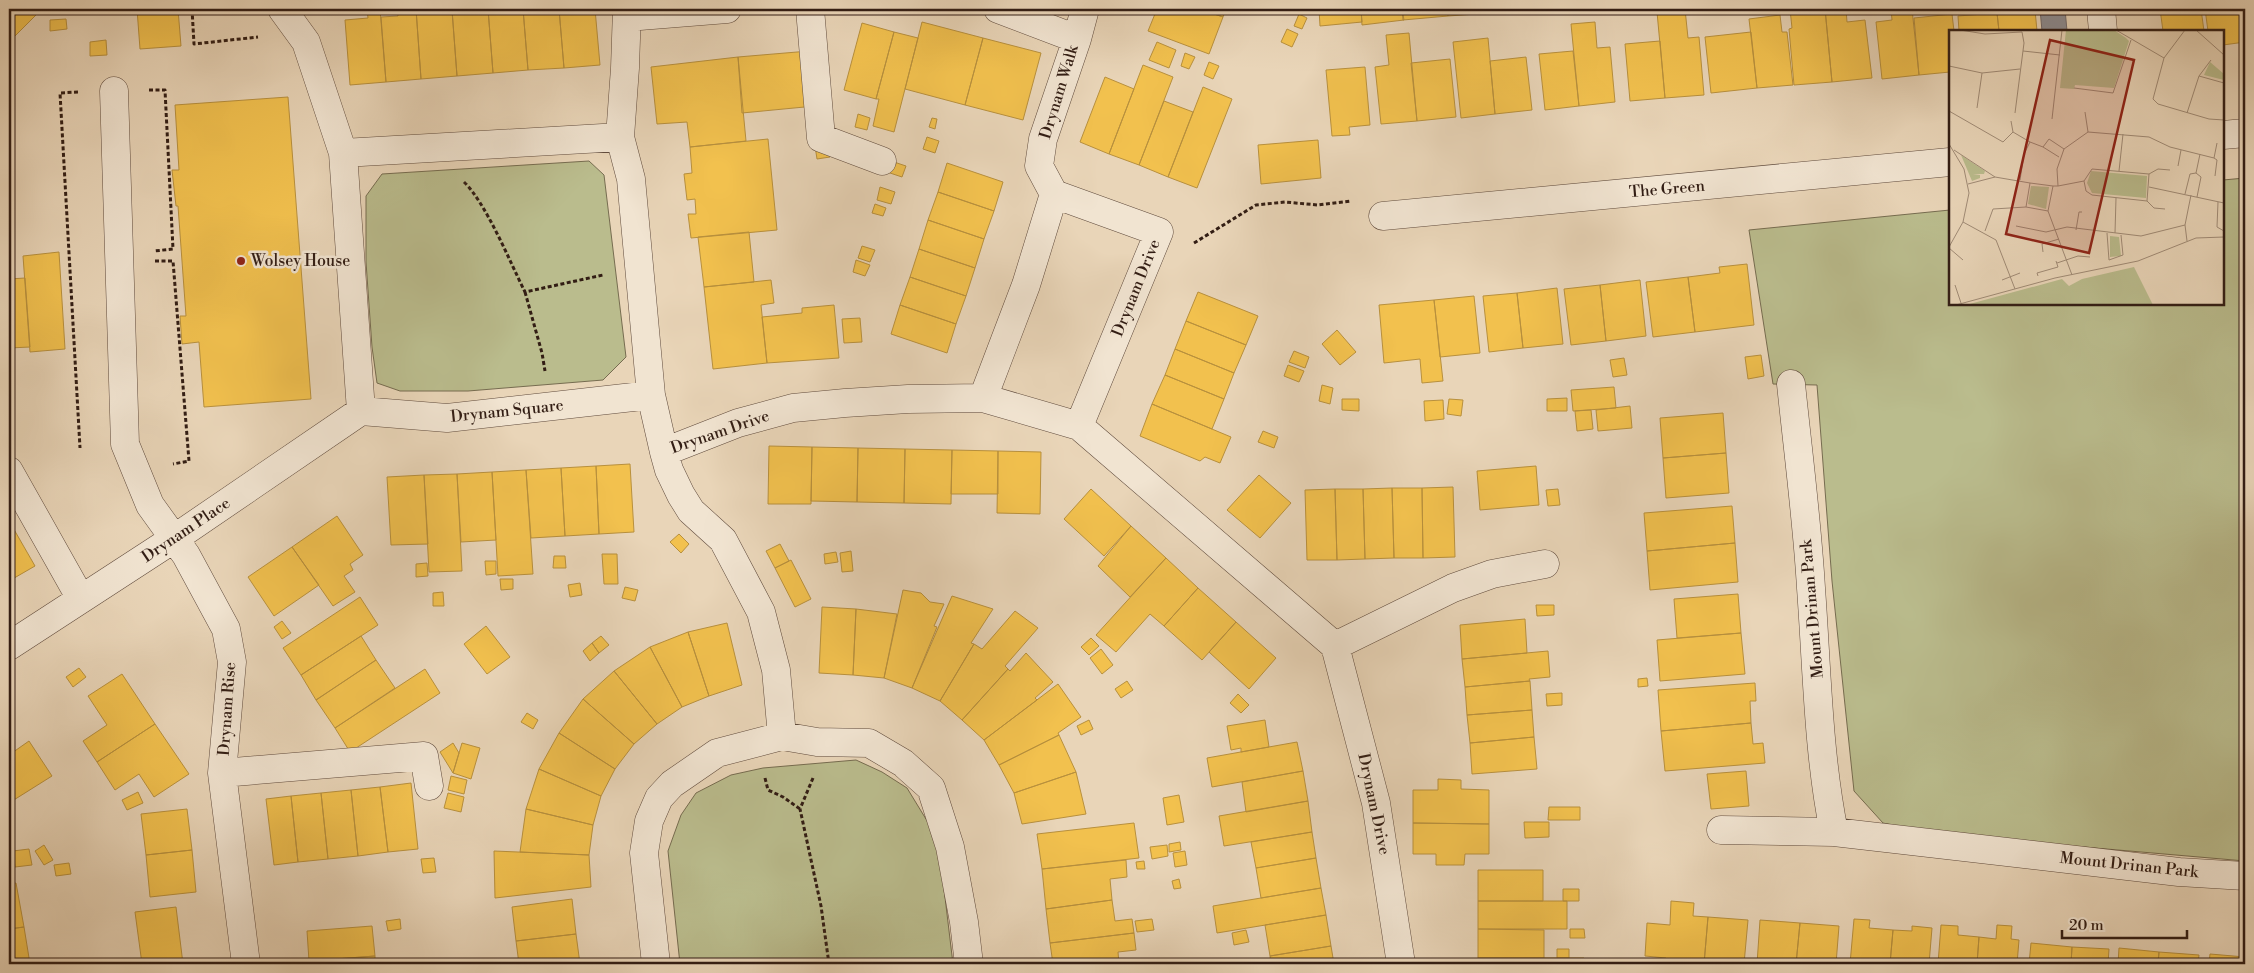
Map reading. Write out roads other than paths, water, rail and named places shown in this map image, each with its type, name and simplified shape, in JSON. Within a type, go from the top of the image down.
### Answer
[{"type":"street","points":[[282,9],[306,42],[343,153],[361,411]]},
{"type":"street","points":[[650,395],[641,269],[631,179],[620,137],[627,13],[727,9]]},
{"type":"street","points":[[810,9],[821,138],[882,161]]},
{"type":"street","name":"Drynam Walk","points":[[998,9],[1077,39],[1043,138],[1039,166],[1054,194]]},
{"type":"street","points":[[1077,39],[1085,9]]},
{"type":"street","points":[[2101,9],[2103,30]]},
{"type":"street","points":[[114,92],[125,444],[150,505],[175,538]]},
{"type":"street","points":[[2224,135],[2245,133]]},
{"type":"street","points":[[343,153],[452,145],[620,137]]},
{"type":"street","name":"The Green","points":[[1383,216],[1949,162]]},
{"type":"street","points":[[983,398],[1026,285],[1054,194]]},
{"type":"street","name":"Drynam Drive","points":[[1054,194],[1159,232],[1080,426]]},
{"type":"street","name":"Mount Drinan Park","points":[[1791,384],[1811,583],[1822,735],[1829,807],[1834,832]]},
{"type":"street","name":"Drynam Drive","points":[[650,395],[664,452],[738,423],[794,408],[908,399],[983,398],[1080,426],[1335,646],[1376,803],[1401,964]]},
{"type":"street","name":"Drynam Square","points":[[361,411],[447,418],[650,395]]},
{"type":"street","name":"Drynam Place","points":[[9,646],[175,538],[361,411]]},
{"type":"street","points":[[664,452],[668,470],[681,495],[691,511],[723,540],[761,612],[776,670],[769,740]]},
{"type":"street","points":[[9,471],[81,599]]},
{"type":"street","name":"Drynam Rise","points":[[175,538],[226,629],[232,662],[222,773],[246,964]]},
{"type":"street","points":[[1335,646],[1453,588],[1492,574],[1545,564]]},
{"type":"street","points":[[656,964],[644,852],[649,821],[659,798],[672,784],[718,753],[769,740],[870,743],[903,763],[931,788],[950,847],[964,922],[969,964]]},
{"type":"street","name":"Drynam Rise","points":[[222,773],[424,756],[429,786]]},
{"type":"street","name":"Mount Drinan Park","points":[[1721,830],[1834,832],[2179,872],[2245,876]]},
{"type":"place","name":"Wolsey House","points":[[241,261]]}]
